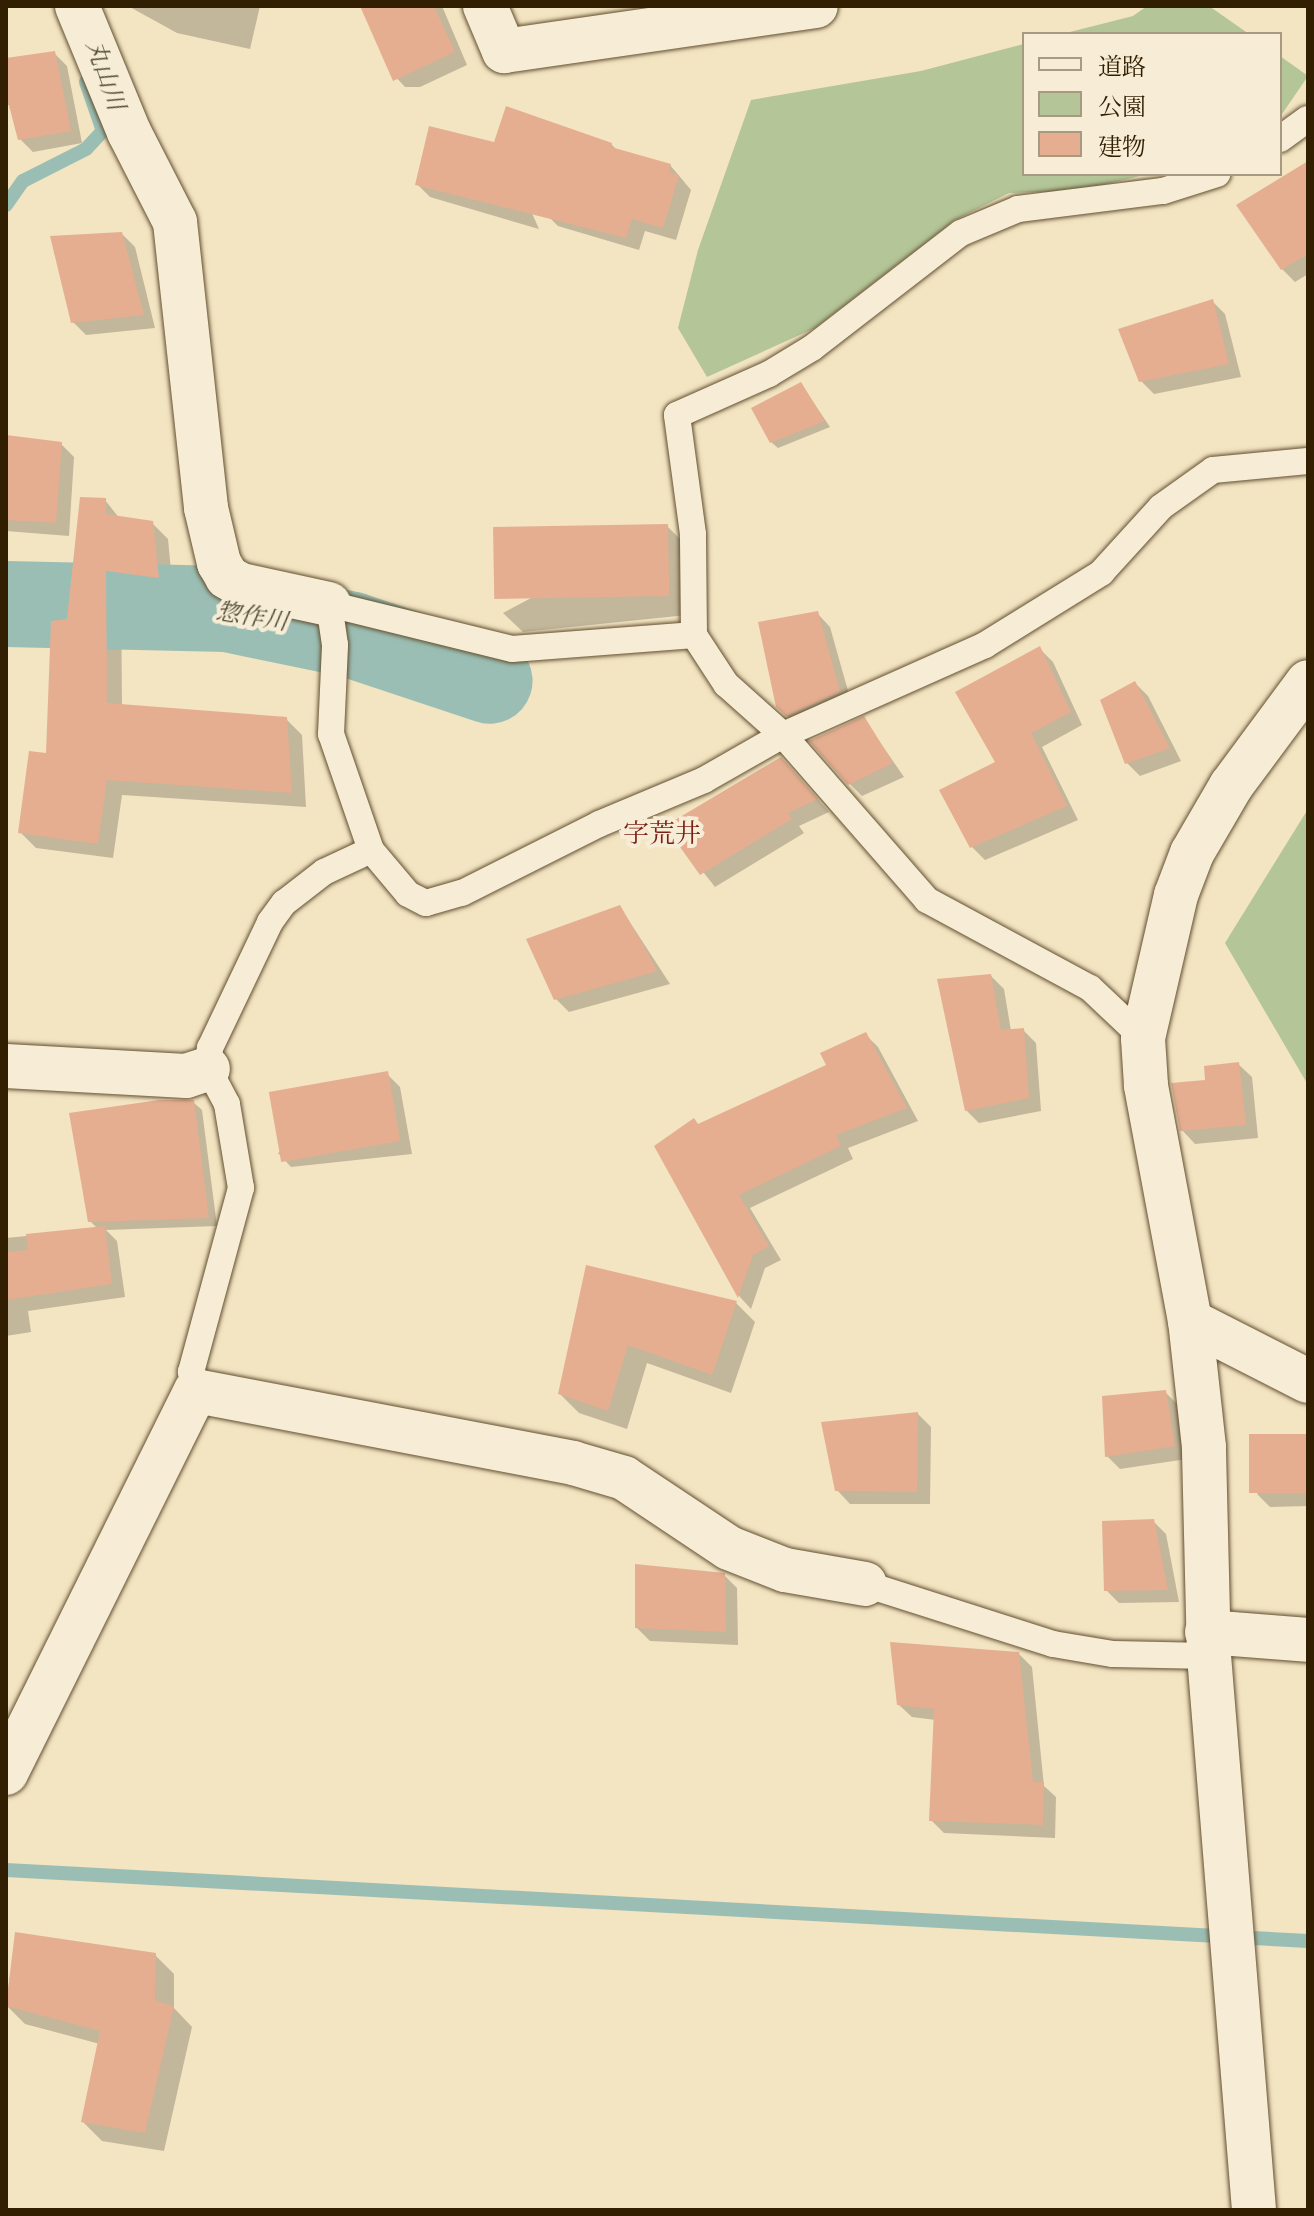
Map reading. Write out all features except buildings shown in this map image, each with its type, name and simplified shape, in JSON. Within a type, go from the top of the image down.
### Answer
[{"type":"street","points":[[77,6],[129,132],[175,222],[206,508],[219,563],[227,577],[241,585],[332,625]]},
{"type":"street","points":[[485,6],[504,51],[816,6]]},
{"type":"street","points":[[1254,2210],[1229,1937],[1208,1644],[1204,1447],[1190,1321],[1146,1085],[1143,1038],[1176,895],[1192,853],[1231,786],[1308,682]]},
{"type":"street","points":[[6,1066],[186,1076],[208,1069]]},
{"type":"street","points":[[1190,1321],[1308,1381]]},
{"type":"street","points":[[6,1773],[196,1391],[586,1467],[624,1478],[729,1548],[785,1570],[865,1584]]},
{"type":"street","points":[[1208,1644],[1308,1640]]},
{"type":"lane","points":[[1282,138],[1308,119]]},
{"type":"lane","points":[[1143,1038],[1090,988],[927,900],[783,735],[726,684],[694,635],[693,534],[677,415],[769,374],[812,348],[961,233],[1018,209],[1163,191],[1211,176]]},
{"type":"lane","points":[[694,635],[512,649],[332,625],[331,734],[371,850],[408,894],[426,903],[462,893],[599,824],[704,780],[783,735],[985,645],[1054,606],[1101,573],[1185,486],[1213,470],[1308,461]]},
{"type":"lane","points":[[196,1391],[191,1372],[241,1188],[227,1104],[208,1069],[210,1048],[270,922],[284,903],[324,872],[371,850]]},
{"type":"lane","points":[[865,1584],[1053,1644],[1113,1654],[1208,1644]]},
{"type":"green space","points":[[1147,6],[1209,6],[1246,32],[1070,32],[1133,16]]},
{"type":"green space","points":[[1022,45],[1022,176],[1140,176],[1078,191],[1009,193],[955,220],[815,328],[707,377],[678,328],[698,250],[751,100],[921,71]]},
{"type":"green space","points":[[1282,57],[1308,76],[1282,114]]},
{"type":"green space","points":[[1308,809],[1308,1085],[1225,943]]},
{"type":"waterway","name":"丸山川","points":[[6,205],[23,181],[86,149],[103,131],[86,82]]},
{"type":"waterway","name":"惣作川","points":[[6,604],[227,609],[352,635],[490,681]]},
{"type":"waterway","points":[[6,1870],[1308,1941]]},
{"type":"district","name":"字荒井","points":[[662,834]]}]
